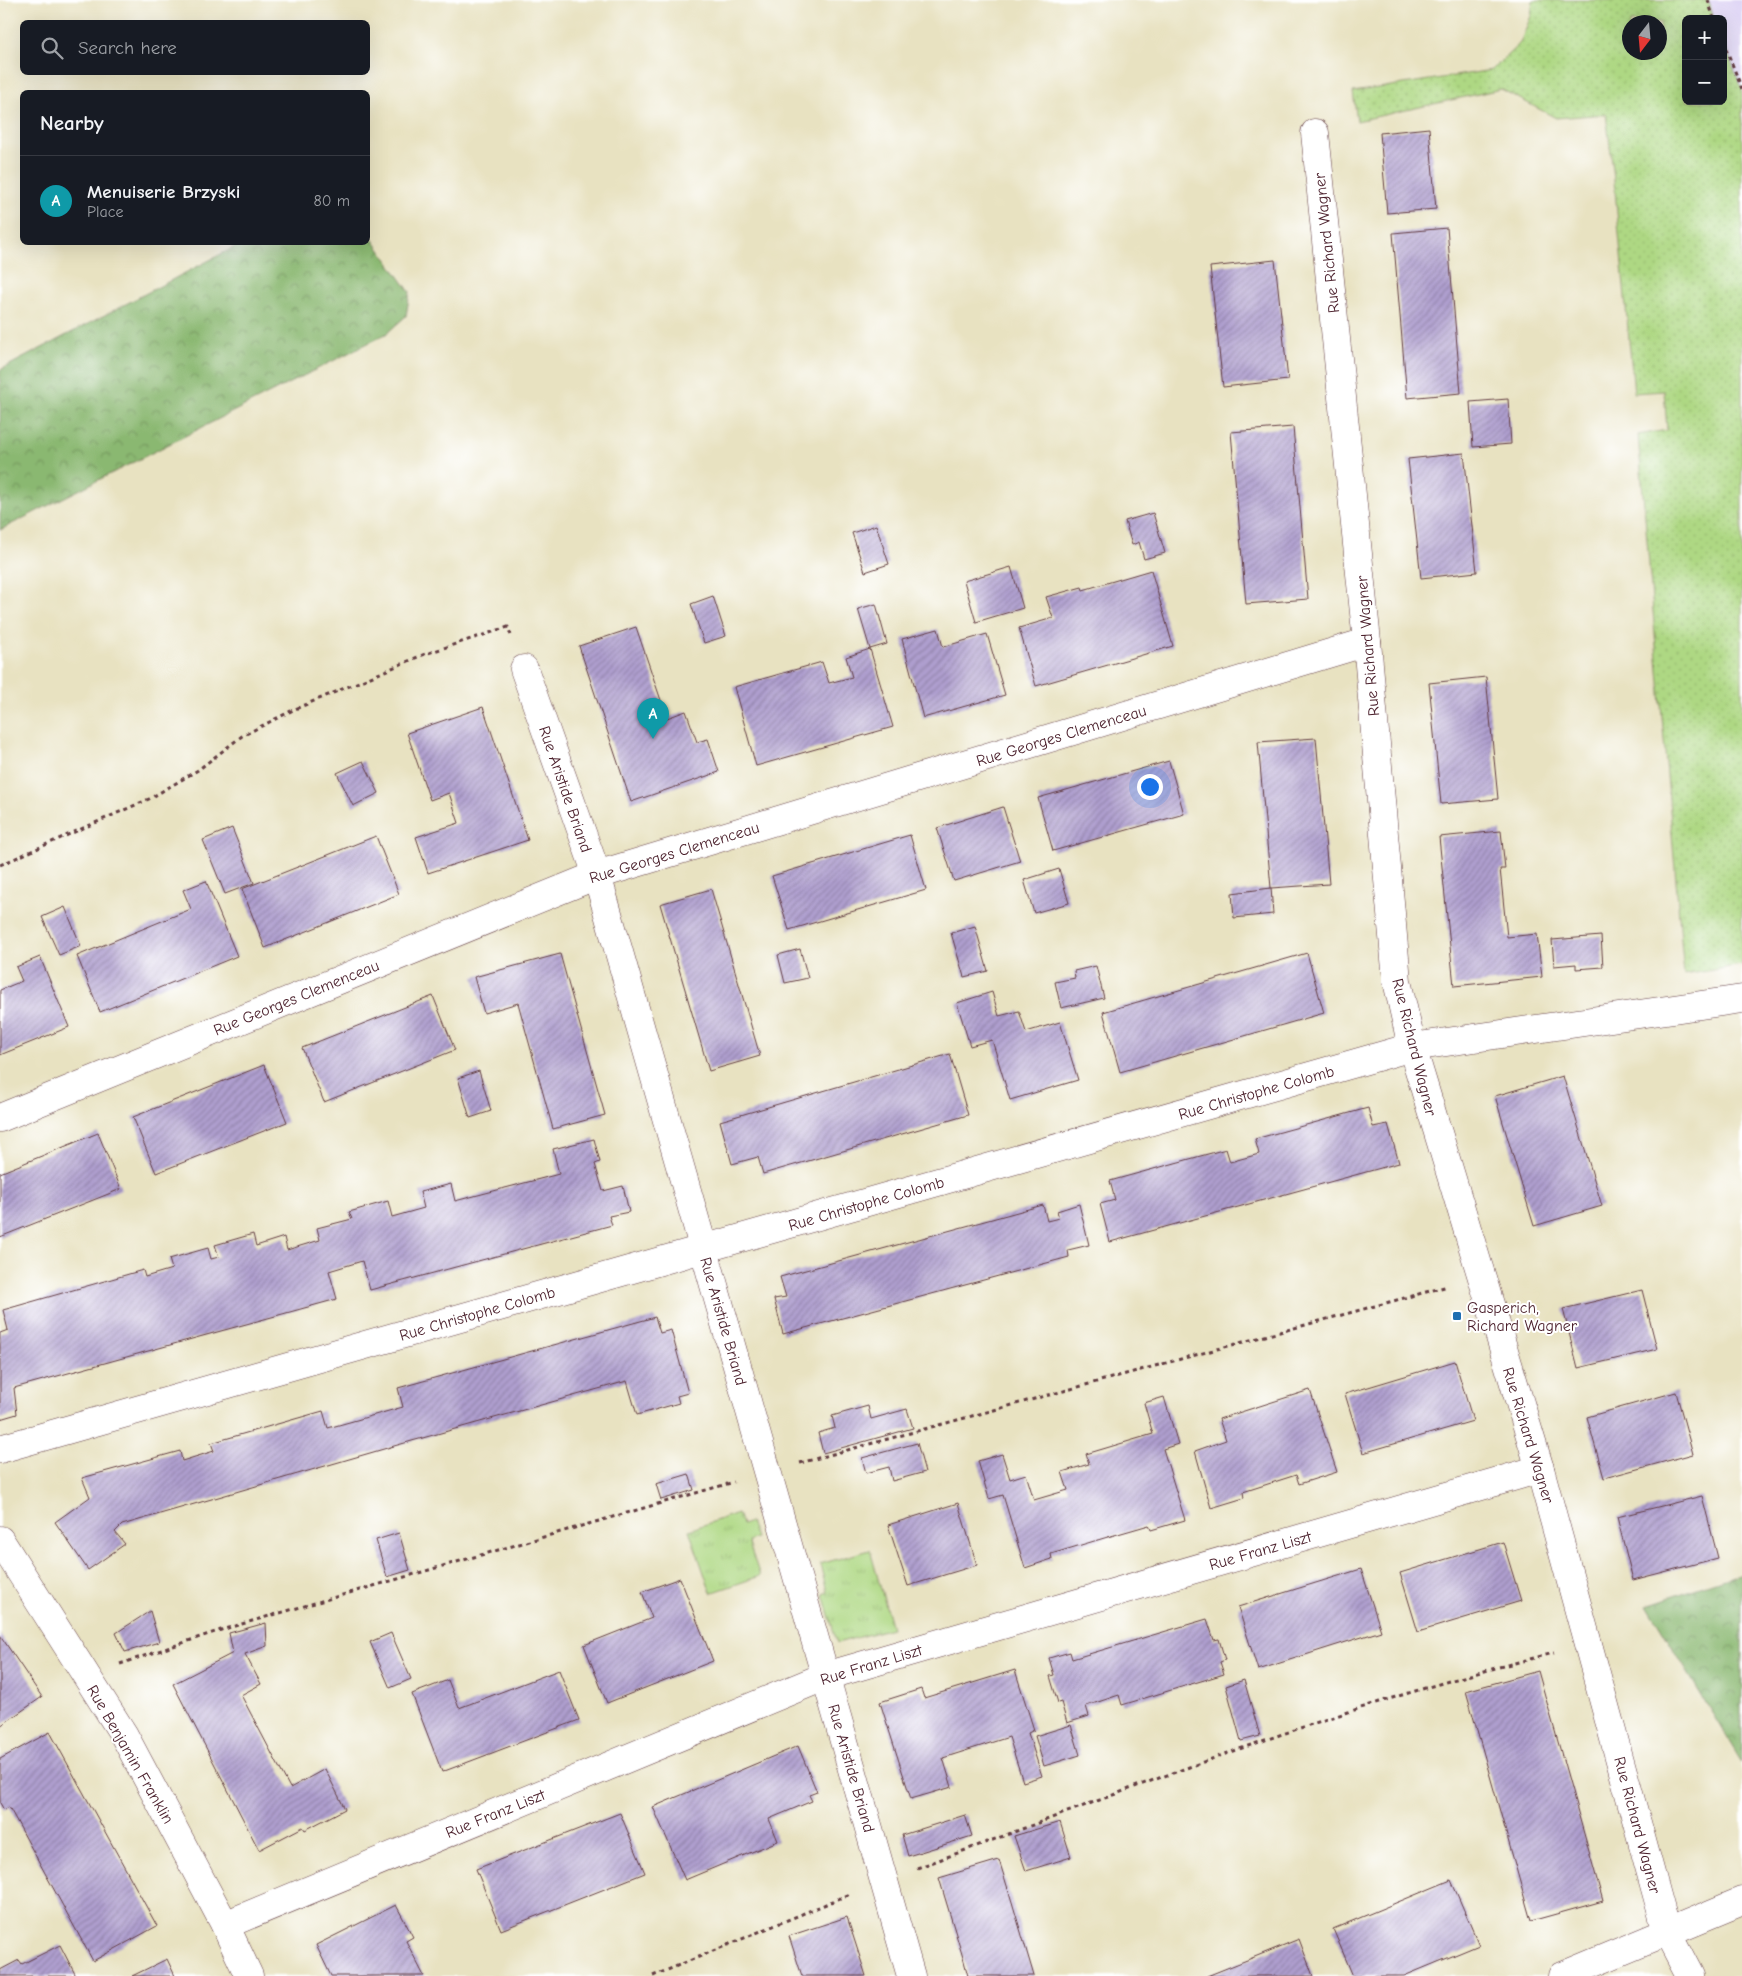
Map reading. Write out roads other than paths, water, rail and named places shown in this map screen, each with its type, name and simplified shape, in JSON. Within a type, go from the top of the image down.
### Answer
[{"type":"street","name":"Rue Richard Wagner","points":[[1315,133],[1367,642],[1397,981],[1412,1047],[1540,1469],[1667,1932],[1690,1976]]},
{"type":"street","name":"Rue Georges Clemenceau","points":[[0,1118],[597,875],[1367,642]]},
{"type":"street","name":"Rue Aristide Briand","points":[[524,669],[597,875],[911,1976]]},
{"type":"street","name":"Rue Christophe Colomb","points":[[0,1449],[1412,1047],[1742,999]]},
{"type":"street","name":"Rue Franz Liszt","points":[[225,1925],[826,1676],[1540,1469]]},
{"type":"street","name":"Rue Benjamin Franklin","points":[[0,1540],[124,1734],[225,1925],[249,1976]]},
{"type":"street","points":[[1562,1976],[1742,1901]]},
{"type":"place","name":"Menuiserie Brzyski","points":[[653,739]]},
{"type":"place","name":"Gasperich, Richard Wagner","points":[[1457,1316]]}]
